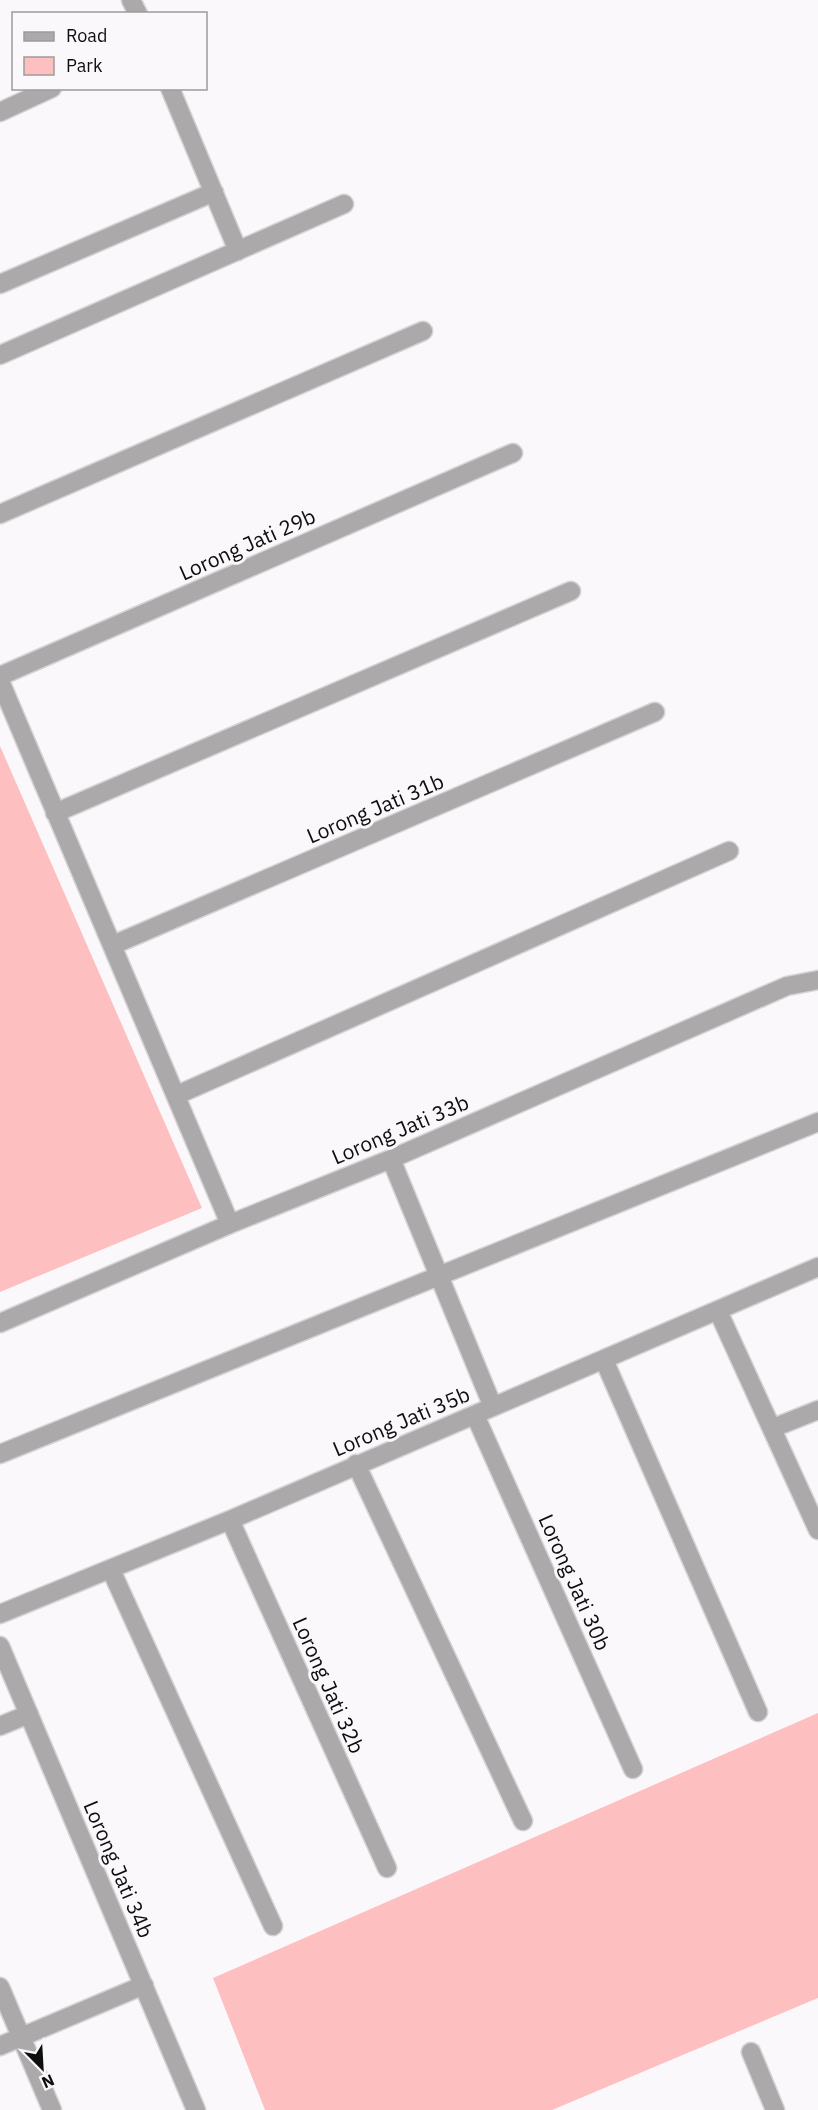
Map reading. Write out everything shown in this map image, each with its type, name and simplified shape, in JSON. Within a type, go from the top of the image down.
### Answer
[{"type":"street","points":[[0,112],[48,90]]},
{"type":"street","points":[[171,90],[238,251]]},
{"type":"street","points":[[0,284],[213,192]]},
{"type":"street","points":[[0,355],[344,204]]},
{"type":"street","points":[[0,514],[423,331]]},
{"type":"street","name":"Lorong Jati 29b","points":[[0,676],[513,453]]},
{"type":"street","points":[[55,813],[571,591]]},
{"type":"street","points":[[0,681],[231,1224]]},
{"type":"street","name":"Lorong Jati 31b","points":[[113,945],[655,712]]},
{"type":"street","points":[[177,1095],[729,851]]},
{"type":"street","name":"Lorong Jati 33b","points":[[0,1323],[231,1224],[391,1159],[787,986],[818,980]]},
{"type":"street","points":[[0,1454],[818,1122]]},
{"type":"street","points":[[391,1159],[493,1407]]},
{"type":"street","name":"Lorong Jati 35b","points":[[0,1614],[230,1520],[818,1267]]},
{"type":"street","points":[[718,1311],[818,1530]]},
{"type":"street","points":[[604,1360],[758,1712]]},
{"type":"street","points":[[773,1428],[818,1410]]},
{"type":"street","name":"Lorong Jati 30b","points":[[475,1414],[633,1769]]},
{"type":"street","points":[[356,1464],[522,1821]]},
{"type":"street","name":"Lorong Jati 32b","points":[[230,1520],[387,1868]]},
{"type":"street","points":[[111,1570],[273,1926]]},
{"type":"street","name":"Lorong Jati 34b","points":[[0,1646],[196,2110]]},
{"type":"street","points":[[0,1725],[29,1714]]},
{"type":"street","points":[[0,2046],[144,1985]]},
{"type":"street","points":[[0,1987],[52,2110]]},
{"type":"street","points":[[751,2052],[776,2110]]},
{"type":"green space","points":[[0,746],[202,1208],[0,1292]]},
{"type":"green space","points":[[818,1713],[818,1998],[552,2110],[265,2110],[213,1978]]}]
